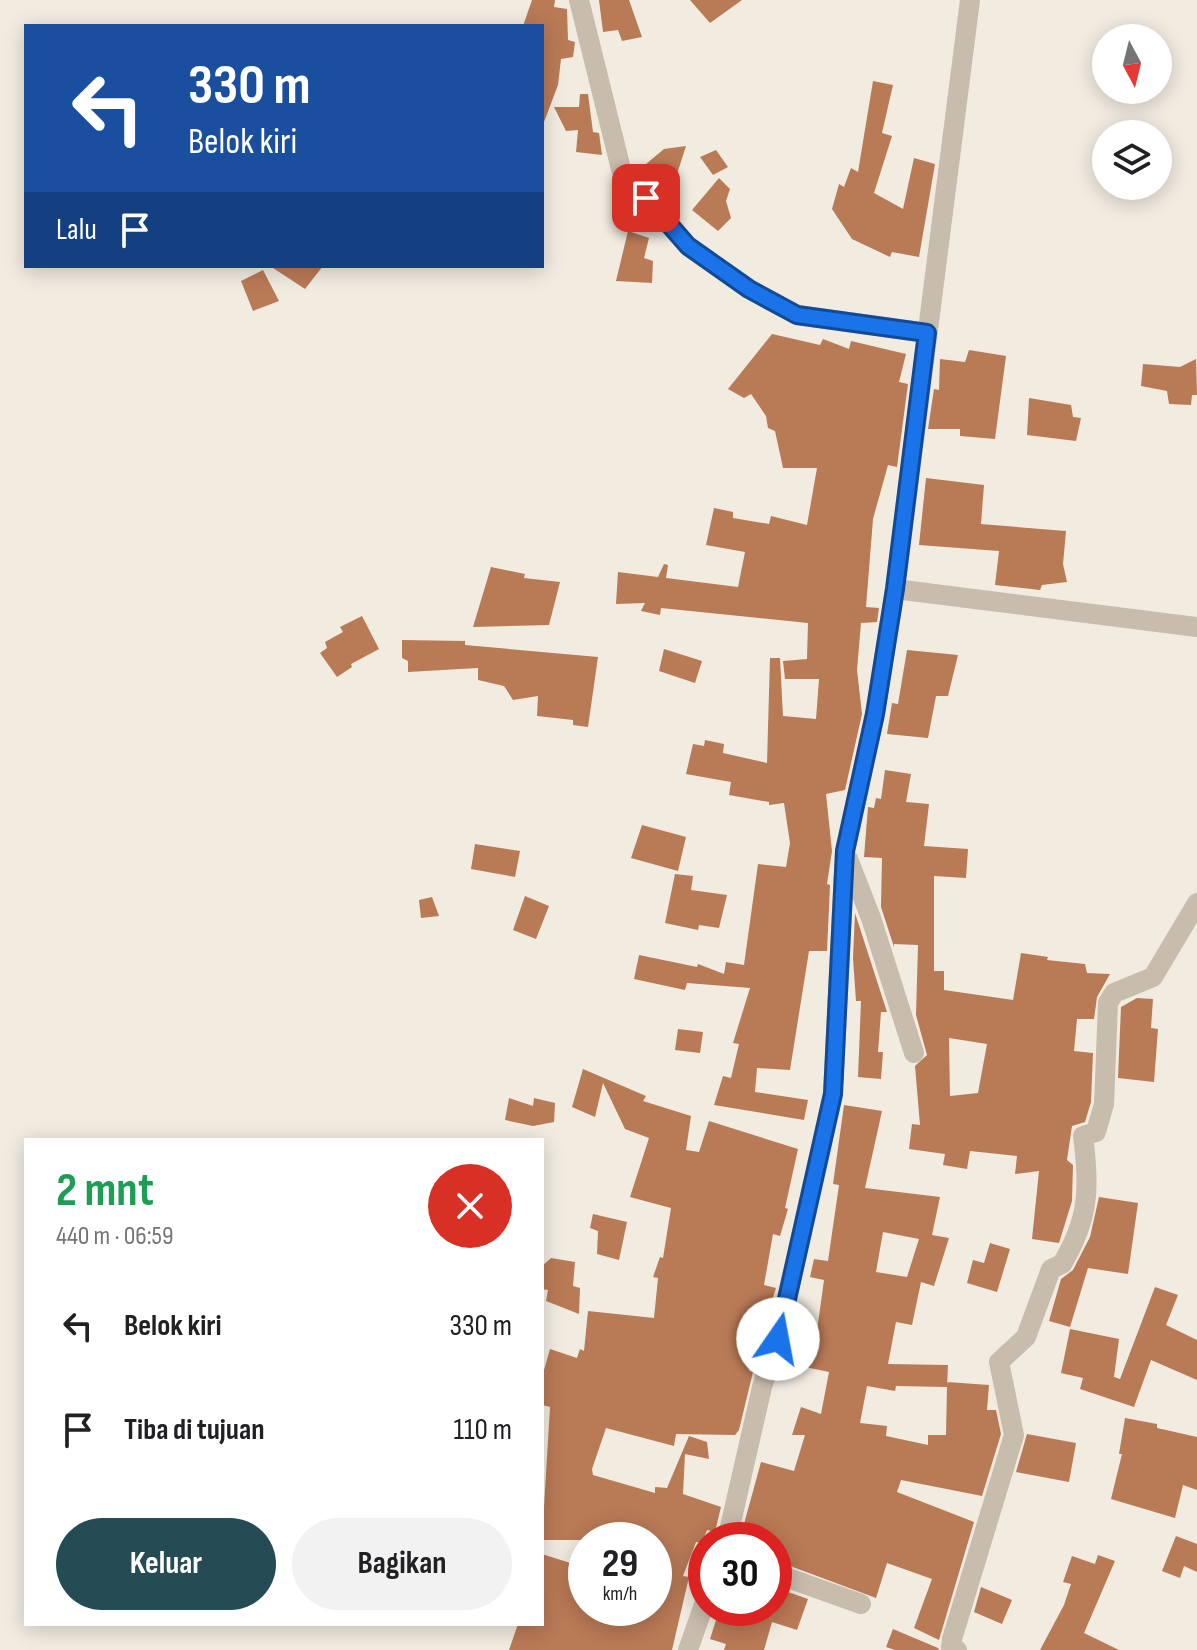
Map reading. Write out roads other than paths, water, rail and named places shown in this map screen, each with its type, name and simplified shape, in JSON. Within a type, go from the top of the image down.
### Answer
[{"type":"street","points":[[579,0],[621,169],[688,246],[749,289],[797,315],[927,333]]},
{"type":"street","points":[[731,1522],[762,1387],[778,1339],[833,1094],[845,851],[875,714],[895,589],[970,0]]},
{"type":"street","points":[[895,589],[1197,627]]},
{"type":"street","points":[[845,851],[871,918],[914,1053]]},
{"type":"street","points":[[957,1650],[951,1647],[952,1639],[1014,1435],[999,1362],[1026,1337],[1051,1269],[1062,1264],[1085,1216],[1088,1171],[1083,1136],[1096,1132],[1104,1104],[1108,1003],[1114,993],[1153,977],[1197,903]]},
{"type":"street","points":[[792,1579],[861,1604]]},
{"type":"street","points":[[688,1650],[696,1626]]}]
